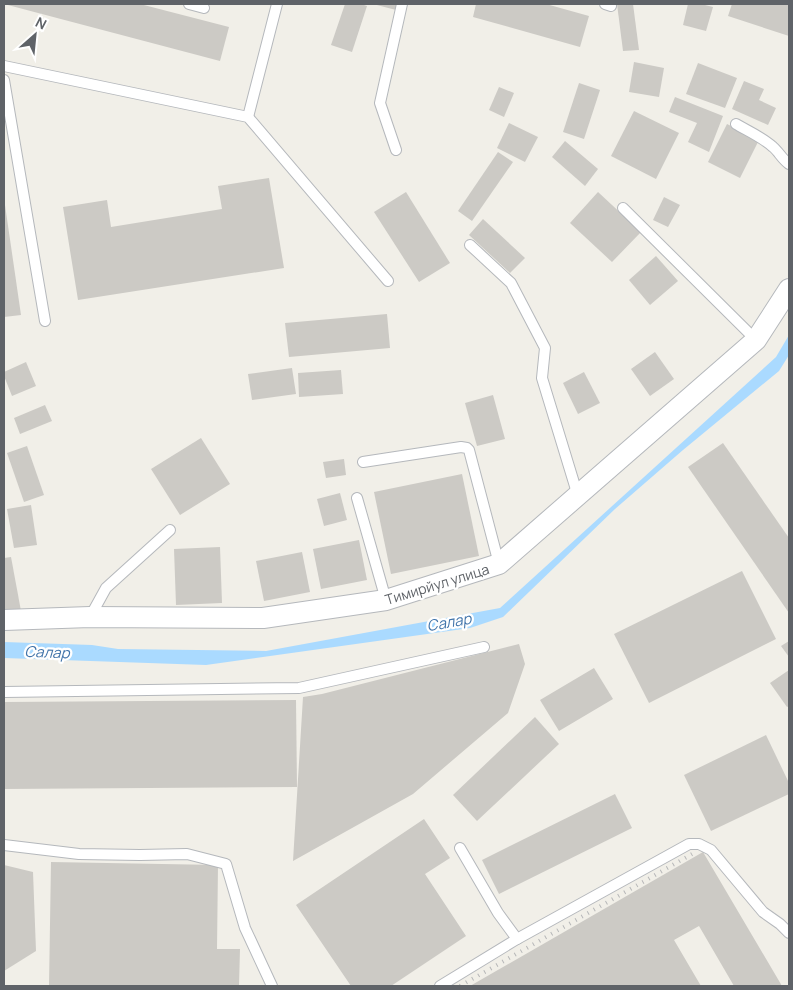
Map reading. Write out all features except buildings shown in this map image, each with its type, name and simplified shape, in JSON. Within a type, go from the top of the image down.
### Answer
[{"type":"street","name":"Тимирйул улица","points":[[4,620],[90,617],[263,618],[386,600],[499,564],[756,340],[789,289]]},
{"type":"lane","points":[[189,4],[204,8]]},
{"type":"lane","points":[[248,117],[277,4]]},
{"type":"lane","points":[[396,150],[380,103],[402,4]]},
{"type":"lane","points":[[4,66],[248,117],[388,282]]},
{"type":"lane","points":[[4,80],[45,321]]},
{"type":"lane","points":[[736,124],[775,148],[781,158],[789,164]]},
{"type":"lane","points":[[623,208],[756,340]]},
{"type":"lane","points":[[470,245],[511,283],[545,348],[542,378],[578,496]]},
{"type":"lane","points":[[363,462],[461,447],[467,448],[499,564]]},
{"type":"lane","points":[[357,498],[386,600]]},
{"type":"lane","points":[[90,617],[106,588],[170,530]]},
{"type":"lane","points":[[4,692],[299,688],[484,647]]},
{"type":"lane","points":[[440,986],[517,939],[689,844],[699,844],[711,850],[763,912],[780,924],[789,934]]},
{"type":"lane","points":[[4,845],[79,854],[187,854],[226,864],[245,928],[272,986]]},
{"type":"lane","points":[[460,848],[498,913],[517,939]]},
{"type":"water","name":"Салар","points":[[789,335],[789,355],[779,371],[615,509],[503,617],[470,628],[206,665],[4,658],[4,642],[92,645],[118,649],[266,651],[500,608],[776,357]]},
{"type":"railway","points":[[460,986],[692,854]]}]
